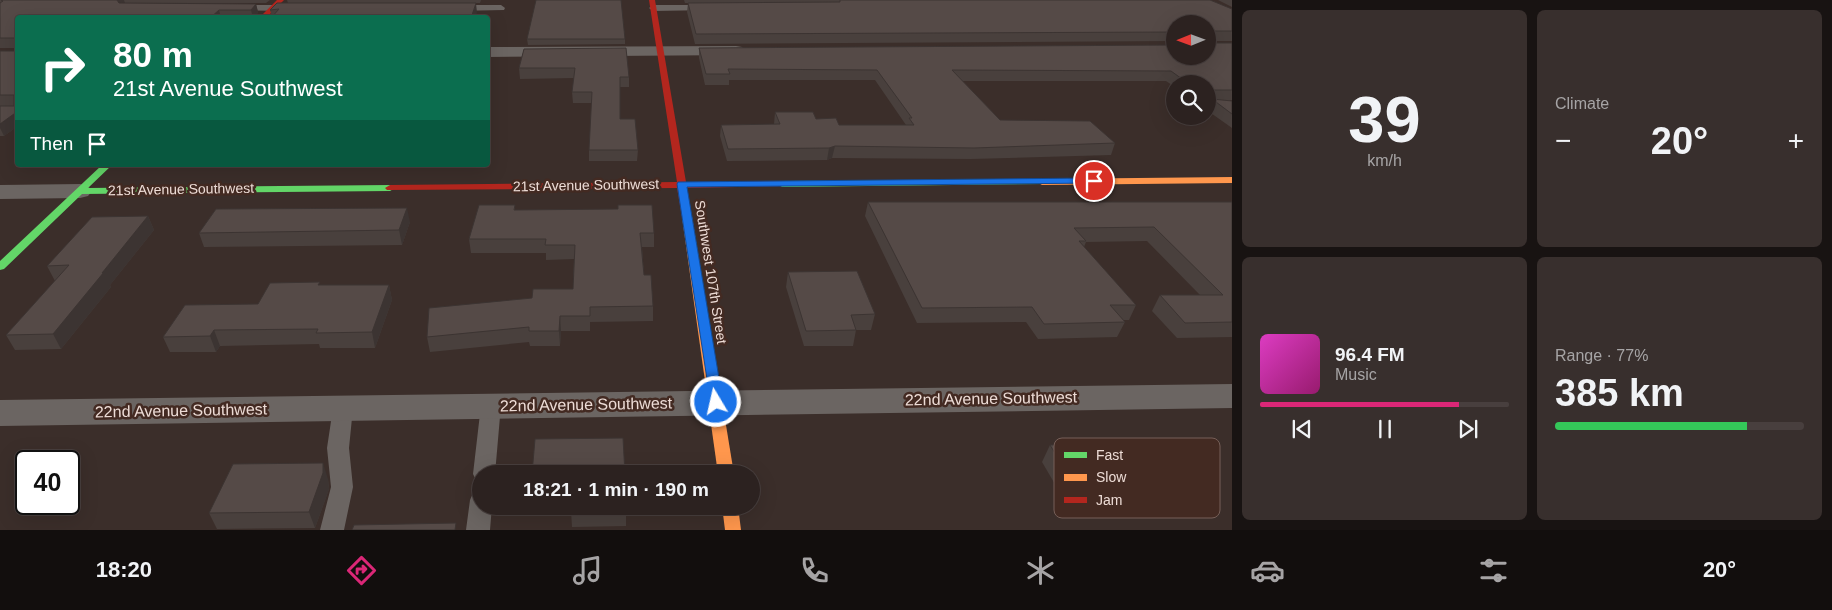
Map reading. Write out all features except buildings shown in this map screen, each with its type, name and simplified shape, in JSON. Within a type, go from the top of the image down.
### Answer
[{"type":"street","points":[[265,15],[276,4]]},
{"type":"street","name":"Southwest 107th Street","points":[[653,4],[725,465]]},
{"type":"street","points":[[490,52],[750,51]]},
{"type":"street","points":[[0,267],[105,167]]},
{"type":"street","name":"21st Avenue Southwest","points":[[0,192],[1232,180]]},
{"type":"street","name":"22nd Avenue Southwest","points":[[0,413],[1232,396]]},
{"type":"street","points":[[732,515],[734,530]]},
{"type":"lane","points":[[223,8],[276,4],[292,8]]},
{"type":"lane","points":[[653,4],[720,8]]},
{"type":"lane","points":[[441,8],[501,8]]},
{"type":"lane","points":[[485,465],[491,405]]},
{"type":"lane","points":[[332,530],[342,487],[338,448],[339,427],[343,408]]},
{"type":"lane","points":[[478,530],[480,515]]},
{"type":"traffic: fast","points":[[0,267],[105,167]]},
{"type":"traffic: fast","points":[[782,184],[1042,182]]},
{"type":"traffic: fast","points":[[80,191],[390,188]]},
{"type":"traffic: slow","points":[[1042,182],[1232,180]]},
{"type":"traffic: slow","points":[[687,217],[725,465]]},
{"type":"traffic: slow","points":[[731,515],[733,530]]},
{"type":"traffic: jam","points":[[265,15],[281,0]]},
{"type":"traffic: jam","points":[[652,0],[687,217]]},
{"type":"traffic: jam","points":[[390,188],[782,184]]},
{"type":"route","points":[[716,402],[682,184],[1094,181]]}]
